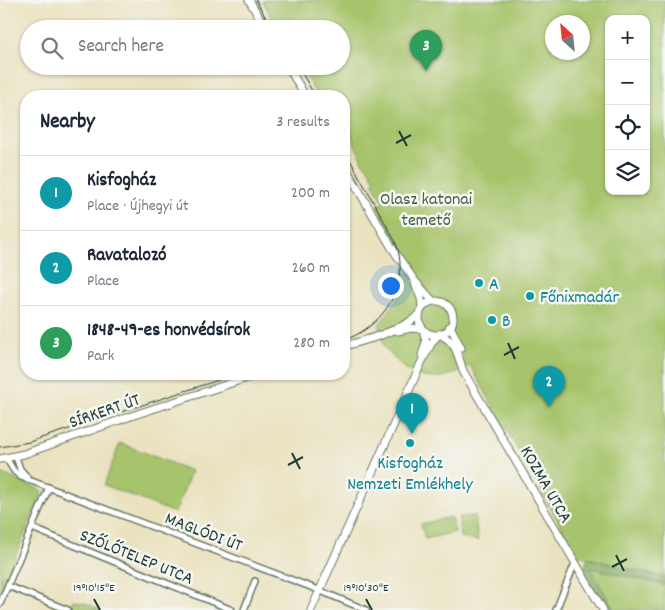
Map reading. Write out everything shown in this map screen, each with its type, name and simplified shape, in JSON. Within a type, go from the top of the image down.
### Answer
[{"type":"street","points":[[249,0],[261,20]]},
{"type":"street","points":[[293,75],[302,90]]},
{"type":"street","name":"KOZMA UTCA","points":[[350,175],[392,248],[414,280],[433,301],[444,303],[450,309],[453,317],[450,326],[463,354],[466,374]]},
{"type":"street","name":"KOZMA UTCA","points":[[414,280],[421,298],[419,321],[423,329],[432,334],[439,334],[454,344],[463,371],[603,610]]},
{"type":"street","points":[[383,334],[413,321],[428,302],[433,301]]},
{"type":"street","points":[[311,610],[422,361],[432,342],[450,326]]},
{"type":"street","points":[[350,344],[411,328],[423,329],[426,342],[422,361]]},
{"type":"street","name":"SÍRKERT ÚT","points":[[16,456],[134,414],[240,380]]},
{"type":"street","points":[[16,456],[22,473],[32,480]]},
{"type":"street","name":"MAGLÓDI ÚT","points":[[3,459],[16,456]]},
{"type":"street","name":"MAGLÓDI ÚT","points":[[3,459],[17,474],[366,610]]},
{"type":"street","points":[[0,604],[49,487]]},
{"type":"street","name":"SZŐLŐTELEP UTCA","points":[[32,528],[232,610]]},
{"type":"street","points":[[556,610],[576,563]]},
{"type":"street","points":[[244,610],[256,581]]},
{"type":"street","points":[[8,586],[68,610]]},
{"type":"green space","name":"Olasz katonai temető","points":[[665,0],[665,578],[577,555],[470,365],[451,375],[432,378],[422,377],[404,368],[385,348],[379,325],[398,298],[405,275],[413,267],[377,206],[384,202],[372,183],[375,180],[362,162],[350,131],[350,90],[314,90],[305,75],[350,75],[350,20],[272,20],[263,1]]},
{"type":"green space","points":[[120,443],[191,471],[175,513],[104,485]]},
{"type":"green space","points":[[0,473],[43,491],[0,592]]},
{"type":"green space","points":[[475,516],[478,541],[460,537],[459,517]]},
{"type":"green space","points":[[451,517],[455,532],[425,539],[421,524]]},
{"type":"green space","points":[[588,558],[665,578],[665,585],[590,568],[614,610],[607,610],[583,569]]},
{"type":"green space","points":[[590,568],[665,585],[665,610],[614,610]]},
{"type":"green space","points":[[73,601],[83,602],[101,610],[73,610],[70,608]]},
{"type":"tram line","points":[[256,0],[267,20]]},
{"type":"tram line","points":[[303,75],[312,90]]},
{"type":"tram line","points":[[350,160],[395,241],[400,272],[397,287],[391,301],[382,314],[371,325],[350,337]]},
{"type":"tram line","points":[[0,447],[29,442],[219,380]]},
{"type":"place","name":"1848-49-es honvédsírok","points":[[426,71]]},
{"type":"place","name":"A","points":[[479,283]]},
{"type":"place","name":"Főnixmadár","points":[[530,296]]},
{"type":"place","name":"B","points":[[492,320]]},
{"type":"place","name":"Ravatalozó","points":[[549,407]]},
{"type":"place","name":"Kisfogház","points":[[412,434]]},
{"type":"place","name":"Kisfogház Nemzeti Emlékhely","points":[[410,443]]}]
